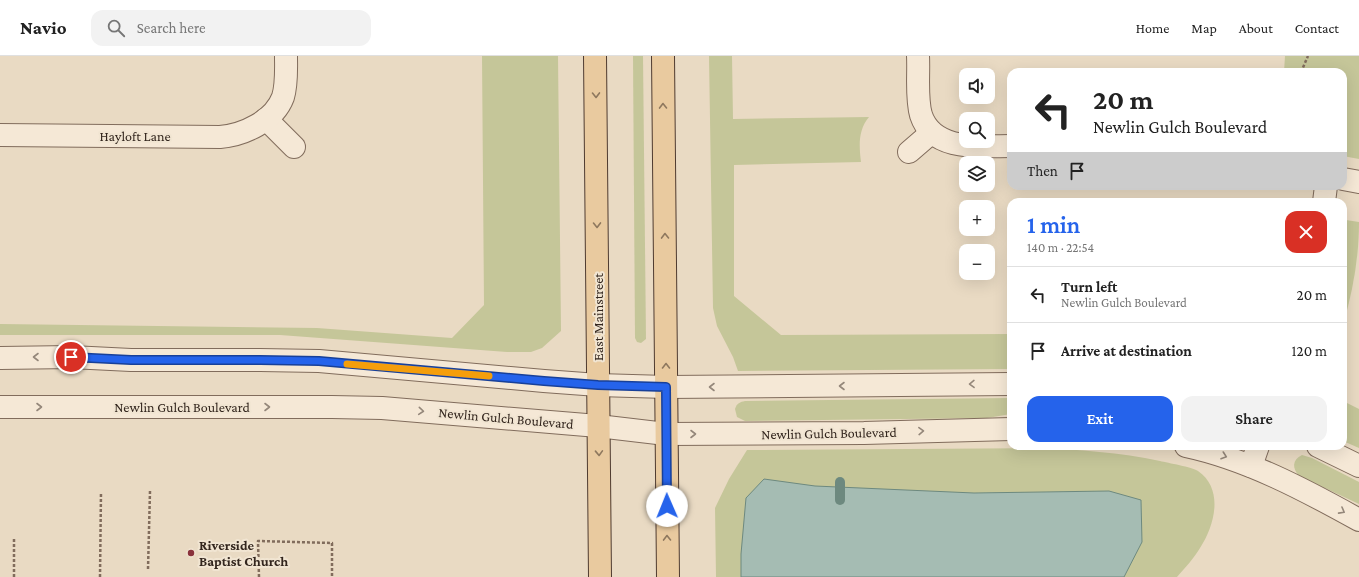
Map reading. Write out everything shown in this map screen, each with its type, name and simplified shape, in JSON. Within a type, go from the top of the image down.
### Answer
[{"type":"main road","name":"East Mainstreet","points":[[596,56],[600,577]]},
{"type":"main road","points":[[662,56],[668,577]]},
{"type":"street","name":"Hayloft Lane","points":[[0,135],[220,137],[238,134],[266,119],[278,107],[286,83],[286,56]]},
{"type":"street","points":[[918,56],[920,110],[931,133],[944,140],[965,145],[1007,146]]},
{"type":"street","points":[[266,119],[294,147]]},
{"type":"street","points":[[909,152],[931,133]]},
{"type":"street","points":[[1347,180],[1359,182]]},
{"type":"street","points":[[0,358],[71,357],[131,360],[319,361],[598,385],[666,387],[1007,384]]},
{"type":"street","name":"Newlin Gulch Boulevard","points":[[0,407],[382,408],[598,426],[666,434],[864,433],[1007,429]]},
{"type":"street","points":[[1201,450],[1250,466],[1359,520]]},
{"type":"street","points":[[1250,466],[1256,450]]},
{"type":"street","points":[[1326,450],[1359,466]]},
{"type":"path","points":[[1303,68],[1308,56]]},
{"type":"path","points":[[148,569],[150,491]]},
{"type":"path","points":[[100,577],[101,492]]},
{"type":"path","points":[[14,539],[14,577]]},
{"type":"path","points":[[259,577],[258,541],[332,543],[332,577]]},
{"type":"green space","points":[[482,56],[558,56],[561,331],[542,348],[531,352],[507,352],[280,335],[0,335],[0,324],[317,328],[452,338],[484,305]]},
{"type":"green space","points":[[633,56],[643,56],[646,339],[641,343],[637,342],[635,338]]},
{"type":"green space","points":[[709,56],[732,56],[733,119],[869,117],[865,122],[860,138],[861,162],[734,165],[734,296],[781,335],[1007,334],[1007,369],[738,371],[733,357],[717,326],[713,308]]},
{"type":"green space","points":[[1285,56],[1359,56],[1359,159],[1347,157],[1347,68],[1284,68]]},
{"type":"green space","points":[[1347,220],[1359,222],[1355,274],[1347,310]]},
{"type":"green space","points":[[1007,398],[1007,415],[987,418],[745,421],[737,417],[735,409],[739,403],[745,401]]},
{"type":"green space","points":[[1347,403],[1359,409],[1359,448],[1347,443]]},
{"type":"green space","points":[[1007,448],[1007,450],[1069,450],[1130,455],[1180,465],[1198,471],[1211,487],[1214,497],[1213,518],[1210,529],[1200,548],[1177,577],[716,577],[715,508],[729,479],[747,450]]},
{"type":"green space","points":[[1302,455],[1312,458],[1359,482],[1359,504],[1299,476],[1295,470],[1294,464],[1296,459]]},
{"type":"shaded area","points":[[764,479],[815,486],[974,493],[1109,491],[1141,500],[1142,542],[1124,577],[741,577],[741,554],[746,498]]},
{"type":"waterway","points":[[840,482],[840,500]]},
{"type":"slow traffic","points":[[347,364],[489,376]]},
{"type":"place","name":"Riverside Baptist Church","points":[[191,553]]},
{"type":"route","points":[[71,357],[131,360],[319,361],[544,381],[598,385],[666,387],[667,506]]}]
